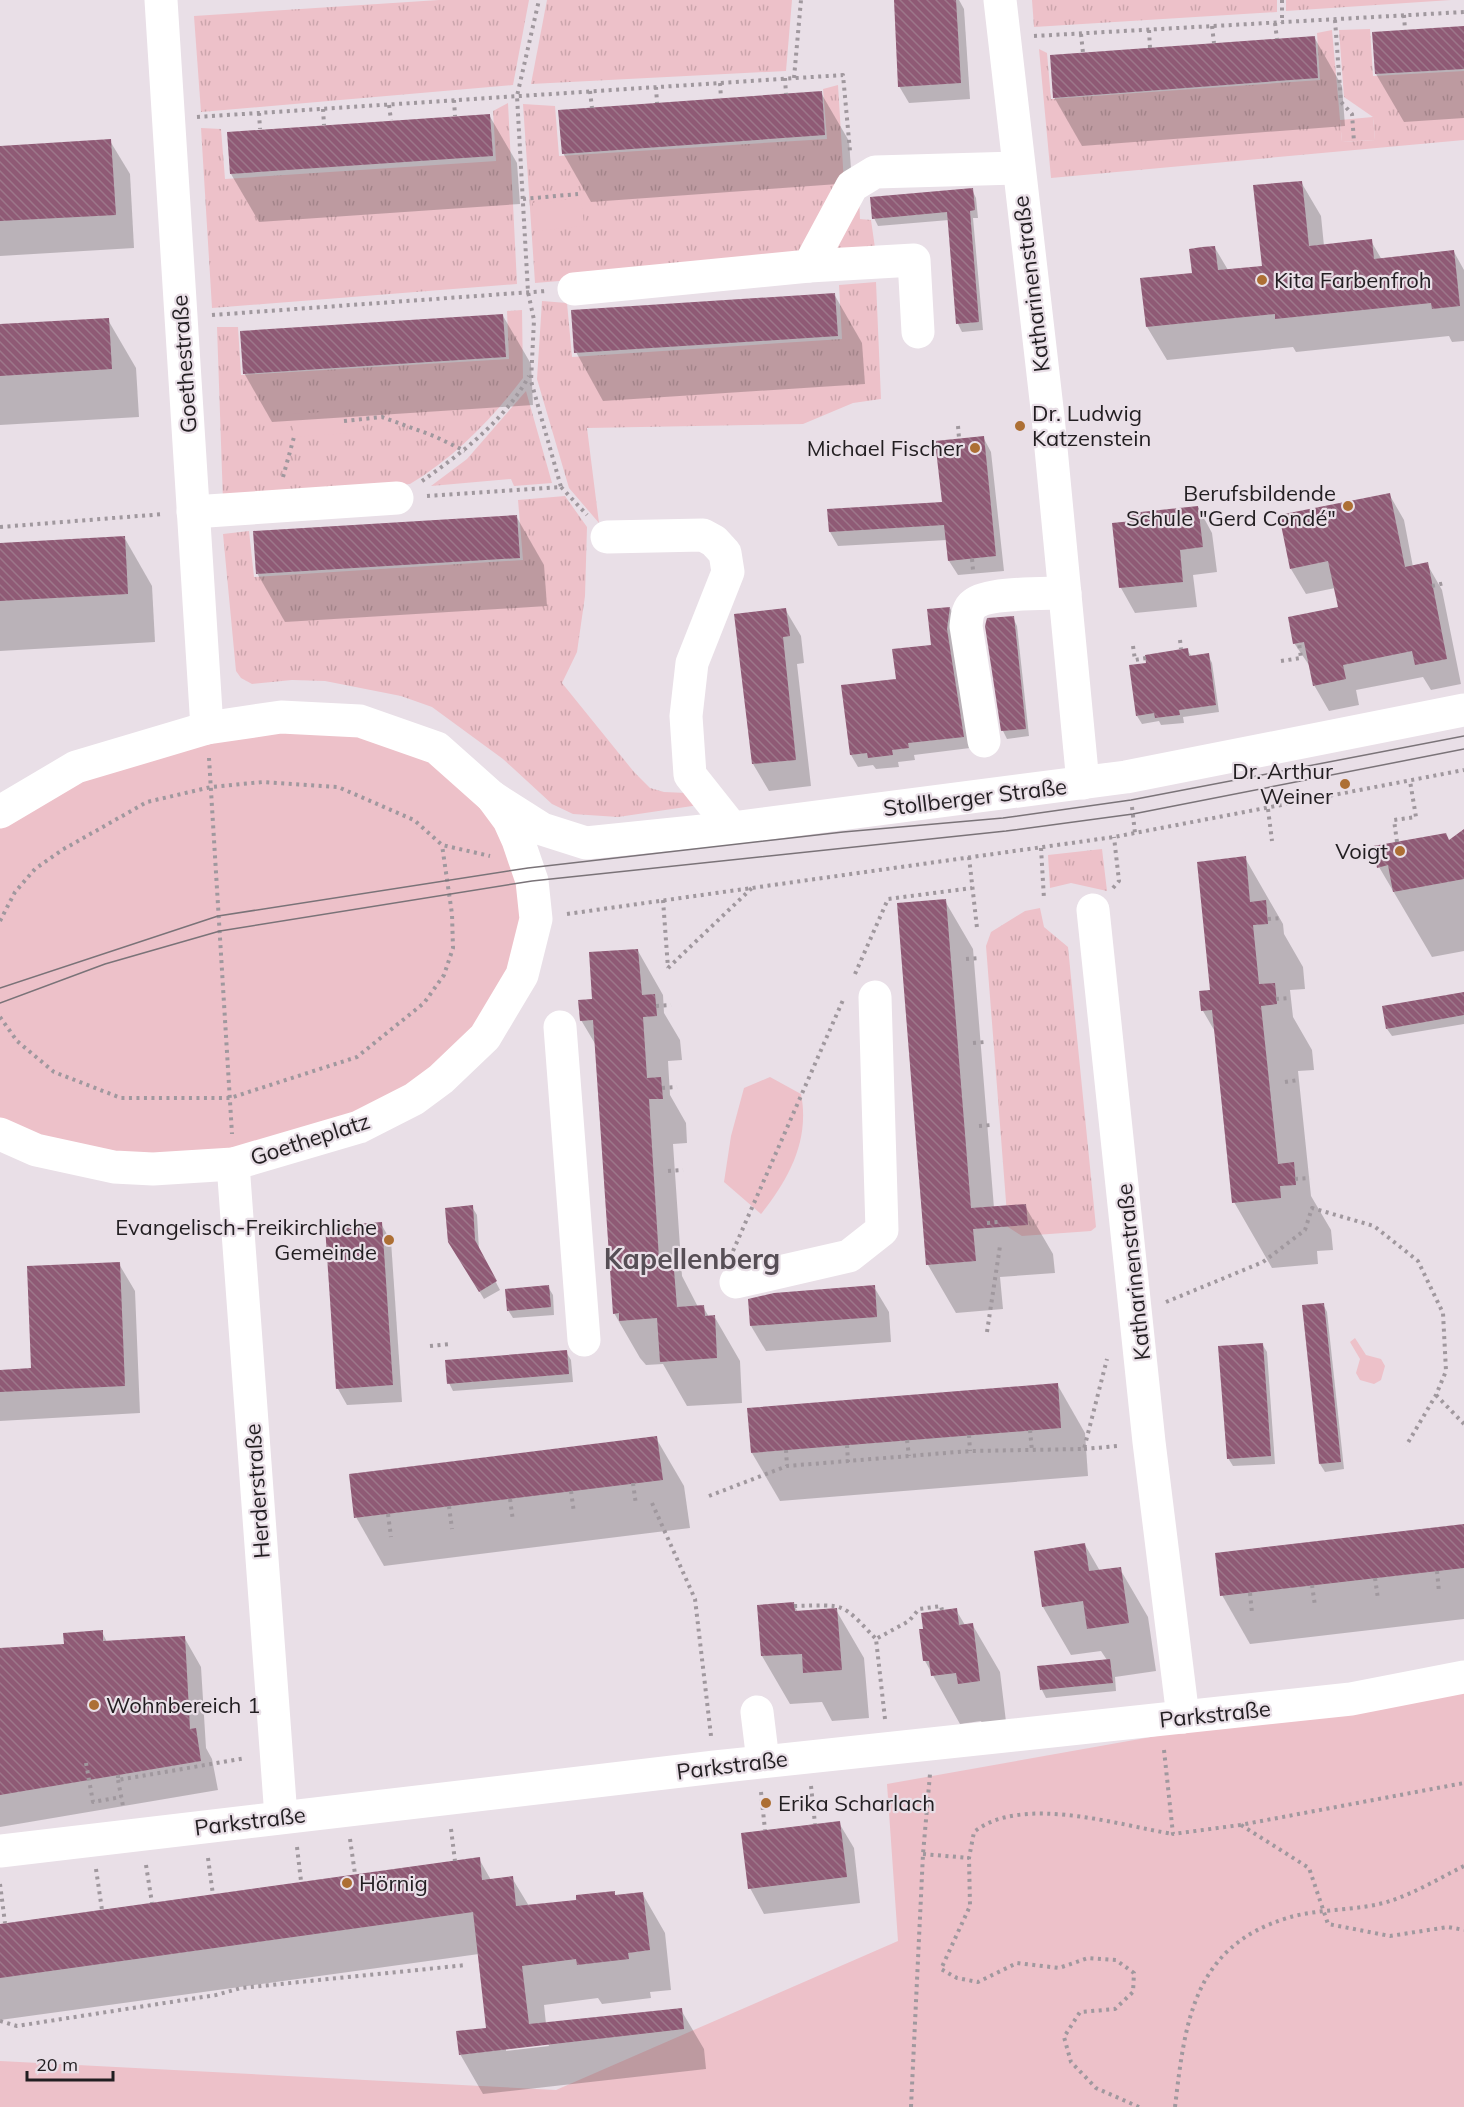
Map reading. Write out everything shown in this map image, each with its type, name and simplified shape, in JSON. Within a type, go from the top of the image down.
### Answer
[{"type":"street","name":"Goethestraße","points":[[161,0],[207,728]]},
{"type":"street","name":"Katharinenstraße","points":[[1000,0],[1006,38],[1017,168],[1048,417],[1083,783]]},
{"type":"street","points":[[809,266],[852,186],[875,172],[1017,168]]},
{"type":"street","points":[[574,289],[809,266],[914,260],[918,332]]},
{"type":"street","points":[[194,512],[397,498]]},
{"type":"street","points":[[607,537],[703,535],[714,541],[725,553],[728,572],[692,663],[686,716],[690,775],[732,828]]},
{"type":"street","points":[[984,741],[966,626],[969,610],[975,602],[991,598],[1065,593]]},
{"type":"street","name":"Stollberger Straße","points":[[492,797],[542,829],[586,843],[732,828],[1126,777],[1464,710]]},
{"type":"street","name":"Goetheplatz","points":[[0,812],[75,767],[207,728],[281,717],[360,721],[437,748],[492,797],[509,820],[518,840],[532,881],[536,918],[522,975],[485,1037],[441,1079],[414,1099],[358,1127],[233,1164],[153,1169],[114,1167],[36,1150],[0,1134]]},
{"type":"street","name":"Katharinenstraße","points":[[1093,910],[1137,1312],[1173,1718]]},
{"type":"street","points":[[733,1270],[849,1256],[882,1230],[858,989]]},
{"type":"street","points":[[560,1027],[585,1340]]},
{"type":"street","name":"Herderstraße","points":[[233,1164],[281,1817]]},
{"type":"street","name":"Parkstraße","points":[[0,1851],[760,1762],[1351,1699],[1464,1677]]},
{"type":"street","points":[[757,1712],[760,1762]]},
{"type":"path","points":[[539,0],[517,96],[528,292],[534,320],[531,381],[561,487],[607,537]]},
{"type":"path","points":[[794,78],[801,0]]},
{"type":"path","points":[[1282,0],[1282,22]]},
{"type":"path","points":[[1006,38],[1464,12]]},
{"type":"path","points":[[1404,15],[1405,30]]},
{"type":"path","points":[[1335,20],[1341,102],[1352,114],[1354,142]]},
{"type":"path","points":[[1275,23],[1276,39]]},
{"type":"path","points":[[1212,26],[1214,43]]},
{"type":"path","points":[[1149,30],[1150,48]]},
{"type":"path","points":[[1081,34],[1083,53]]},
{"type":"path","points":[[169,119],[843,75],[852,186]]},
{"type":"path","points":[[785,78],[786,94]]},
{"type":"path","points":[[720,83],[721,98]]},
{"type":"path","points":[[656,87],[657,103]]},
{"type":"path","points":[[590,91],[592,108]]},
{"type":"path","points":[[454,100],[455,116]]},
{"type":"path","points":[[389,105],[391,120]]},
{"type":"path","points":[[323,109],[324,125]]},
{"type":"path","points":[[259,113],[260,129]]},
{"type":"path","points":[[523,200],[578,194]]},
{"type":"path","points":[[181,317],[574,289]]},
{"type":"path","points":[[397,498],[465,451],[520,393],[531,373]]},
{"type":"path","points":[[344,421],[382,417],[434,436],[465,451]]},
{"type":"path","points":[[958,426],[959,438]]},
{"type":"path","points":[[275,507],[294,437]]},
{"type":"path","points":[[397,498],[561,487]]},
{"type":"path","points":[[0,527],[194,512]]},
{"type":"path","points":[[972,559],[974,573]]},
{"type":"path","points":[[1432,586],[1445,583]]},
{"type":"path","points":[[1180,640],[1181,650]]},
{"type":"path","points":[[1281,661],[1301,658],[1299,643]]},
{"type":"path","points":[[1133,646],[1136,660],[1146,658]]},
{"type":"path","points":[[207,728],[233,1164]]},
{"type":"path","points":[[536,918],[754,885],[1114,837],[1464,770]]},
{"type":"path","points":[[1397,842],[1394,820],[1416,817],[1410,781]]},
{"type":"path","points":[[0,921],[15,892],[35,869],[62,850],[147,802],[210,787],[263,782],[338,787],[414,820],[442,845],[452,914],[453,948],[444,975],[424,1003],[357,1057],[230,1098],[121,1098],[54,1072],[17,1041],[0,1017]]},
{"type":"path","points":[[1268,809],[1272,841]]},
{"type":"path","points":[[1093,910],[1119,881],[1114,837]]},
{"type":"path","points":[[1041,848],[1044,899]]},
{"type":"path","points":[[969,857],[977,928]]},
{"type":"path","points":[[663,900],[668,968],[754,885]]},
{"type":"path","points":[[733,1270],[858,989],[888,898],[972,888]]},
{"type":"path","points":[[1268,919],[1281,918]]},
{"type":"path","points":[[966,959],[979,958]]},
{"type":"path","points":[[1276,999],[1290,998]]},
{"type":"path","points":[[656,1006],[671,1005]]},
{"type":"path","points":[[973,1043],[985,1042]]},
{"type":"path","points":[[1285,1082],[1298,1080]]},
{"type":"path","points":[[662,1088],[677,1087]]},
{"type":"path","points":[[979,1125],[991,1125]]},
{"type":"path","points":[[668,1171],[683,1170]]},
{"type":"path","points":[[1295,1179],[1310,1178]]},
{"type":"path","points":[[1137,1312],[1263,1262],[1305,1230],[1312,1208],[1374,1226],[1419,1261],[1443,1313],[1446,1371],[1436,1395],[1406,1446]]},
{"type":"path","points":[[987,1223],[998,1222]]},
{"type":"path","points":[[987,1332],[1000,1246]]},
{"type":"path","points":[[674,1268],[690,1266]]},
{"type":"path","points":[[430,1346],[451,1344]]},
{"type":"path","points":[[1084,1449],[1109,1352]]},
{"type":"path","points":[[1436,1395],[1464,1424]]},
{"type":"path","points":[[1030,1430],[1032,1451]]},
{"type":"path","points":[[969,1435],[970,1451]]},
{"type":"path","points":[[908,1440],[909,1456]]},
{"type":"path","points":[[847,1445],[848,1462]]},
{"type":"path","points":[[709,1496],[787,1466],[970,1451],[1098,1448]]},
{"type":"path","points":[[786,1450],[787,1466]]},
{"type":"path","points":[[633,1483],[636,1506]]},
{"type":"path","points":[[571,1491],[574,1514]]},
{"type":"path","points":[[510,1499],[513,1521]]},
{"type":"path","points":[[652,1503],[695,1599],[712,1739]]},
{"type":"path","points":[[449,1506],[452,1529]]},
{"type":"path","points":[[388,1514],[390,1537]]},
{"type":"path","points":[[1437,1571],[1440,1592]]},
{"type":"path","points":[[1375,1578],[1378,1599]]},
{"type":"path","points":[[1312,1585],[1315,1606]]},
{"type":"path","points":[[1250,1593],[1252,1613]]},
{"type":"path","points":[[794,1606],[838,1605],[850,1611],[876,1640],[885,1713]]},
{"type":"path","points":[[876,1640],[909,1621],[919,1609],[941,1606],[942,1610]]},
{"type":"path","points":[[1173,1718],[1173,1834]]},
{"type":"path","points":[[911,2107],[923,1854],[933,1743]]},
{"type":"path","points":[[86,1763],[93,1802],[121,1796],[118,1777],[277,1753]]},
{"type":"path","points":[[760,1762],[765,1830]]},
{"type":"path","points":[[1139,2107],[1096,2088],[1071,2062],[1064,2037],[1080,2012],[1115,2009],[1133,1992],[1134,1973],[1116,1960],[1088,1958],[1059,1968],[1017,1963],[978,1982],[957,1978],[941,1969],[970,1906],[969,1858],[974,1832],[985,1822],[1008,1816],[1049,1813],[1173,1834],[1240,1825],[1464,1784]]},
{"type":"path","points":[[1240,1825],[1309,1868],[1328,1924],[1390,1936],[1448,1927],[1464,1930]]},
{"type":"path","points":[[204,1827],[213,1895]]},
{"type":"path","points":[[454,1849],[456,1861]]},
{"type":"path","points":[[923,1854],[969,1858]]},
{"type":"path","points":[[1175,2107],[1181,2051],[1194,2001],[1210,1968],[1250,1935],[1286,1918],[1323,1910],[1389,1902],[1464,1866]]},
{"type":"path","points":[[0,1884],[5,1923]]},
{"type":"path","points":[[150,1891],[152,1904]]},
{"type":"path","points":[[100,1898],[102,1910]]},
{"type":"path","points":[[0,2021],[17,2026],[216,1995],[241,1988],[466,1965]]},
{"type":"green space","points":[[439,0],[529,0],[513,85],[201,112],[194,16]]},
{"type":"green space","points":[[547,0],[792,0],[786,71],[531,84]]},
{"type":"green space","points":[[1032,0],[1277,0],[1277,12],[1034,27]]},
{"type":"green space","points":[[1286,0],[1451,0],[1286,11]]},
{"type":"green space","points":[[1370,29],[1373,76],[1464,71],[1464,140],[1051,178],[1039,49],[1047,53],[1051,99],[1320,80],[1317,33],[1332,30],[1342,142],[1375,140],[1373,117],[1344,97],[1339,30]]},
{"type":"green space","points":[[838,85],[844,183],[804,261],[535,283],[523,104],[555,106],[559,156],[827,139],[823,89]]},
{"type":"green space","points":[[508,103],[517,284],[212,308],[201,128],[221,129],[225,179],[496,161],[493,111]]},
{"type":"green space","points":[[1373,117],[1375,140],[1342,142],[1340,120]]},
{"type":"green space","points":[[859,194],[860,219],[871,220],[876,255],[825,257]]},
{"type":"green space","points":[[581,198],[584,226],[535,231],[533,203]]},
{"type":"green space","points":[[876,282],[881,399],[853,403],[803,424],[587,428],[599,523],[569,488],[537,379],[542,301],[567,303],[572,357],[842,339],[839,285]]},
{"type":"green space","points":[[522,310],[523,378],[471,437],[442,462],[410,484],[223,501],[217,327],[238,327],[241,375],[509,359],[507,311]]},
{"type":"green space","points":[[526,391],[552,483],[514,486],[511,479],[431,486],[467,459]]},
{"type":"green space","points":[[340,411],[347,433],[294,437],[293,414]]},
{"type":"green space","points":[[565,496],[587,527],[585,596],[577,652],[562,683],[634,772],[650,788],[664,792],[687,793],[699,805],[618,817],[573,814],[552,804],[503,759],[432,707],[401,696],[325,681],[292,680],[252,684],[241,678],[236,671],[223,534],[249,531],[254,577],[523,560],[518,500]]},
{"type":"green space","points":[[281,717],[437,748],[528,868],[514,990],[414,1099],[153,1169],[0,1134],[0,812],[12,804]]},
{"type":"green space","points":[[1102,849],[1107,891],[1071,883],[1050,888],[1048,855]]},
{"type":"green space","points":[[1040,908],[1044,927],[1068,947],[1096,1227],[1091,1231],[1022,1236],[1008,1227],[986,946],[991,932],[1025,911]]},
{"type":"green space","points":[[770,1077],[801,1094],[802,1127],[800,1143],[788,1173],[761,1214],[724,1182],[731,1136],[744,1088]]},
{"type":"green space","points":[[1355,1338],[1366,1355],[1381,1359],[1385,1366],[1381,1380],[1374,1384],[1360,1380],[1356,1373],[1360,1359],[1350,1342]]},
{"type":"green space","points":[[1464,1693],[1464,2107],[0,2107],[0,2061],[556,2090],[898,1941],[887,1784],[1275,1715]]},
{"type":"building","points":[[894,0],[956,0],[961,83],[898,87]]},
{"type":"building","points":[[1464,26],[1464,69],[1375,74],[1372,32]]},
{"type":"building","points":[[1315,36],[1318,78],[1053,98],[1050,55]]},
{"type":"building","points":[[822,91],[825,135],[562,154],[558,110]]},
{"type":"building","points":[[490,114],[493,156],[230,174],[227,132]]},
{"type":"building","points":[[111,139],[116,215],[0,221],[0,146]]},
{"type":"building","points":[[1302,181],[1309,246],[1372,239],[1374,259],[1454,250],[1460,306],[1432,309],[1431,303],[1275,319],[1275,314],[1146,327],[1140,278],[1192,273],[1189,249],[1202,247],[1215,246],[1218,270],[1262,266],[1253,185]]},
{"type":"building","points":[[973,188],[975,210],[970,211],[979,322],[956,324],[947,212],[872,219],[870,197]]},
{"type":"building","points":[[835,293],[838,336],[574,353],[571,310]]},
{"type":"building","points":[[503,314],[506,357],[243,374],[240,331]]},
{"type":"building","points":[[109,318],[112,369],[0,376],[0,324]]},
{"type":"building","points":[[984,436],[996,556],[948,561],[944,525],[829,532],[827,509],[942,502],[935,441]]},
{"type":"building","points":[[1390,493],[1405,567],[1428,562],[1447,659],[1415,665],[1412,651],[1343,665],[1346,679],[1313,686],[1304,642],[1293,644],[1288,617],[1338,607],[1328,561],[1290,569],[1279,515]]},
{"type":"building","points":[[1198,506],[1203,547],[1180,550],[1183,582],[1119,588],[1112,523],[1132,521],[1131,513]]},
{"type":"building","points":[[517,515],[520,558],[256,574],[253,531]]},
{"type":"building","points":[[125,536],[128,594],[0,601],[0,543]]},
{"type":"building","points":[[950,607],[947,629],[964,737],[908,743],[909,748],[892,750],[893,755],[868,758],[867,753],[850,755],[841,685],[896,679],[892,649],[931,645],[927,609]]},
{"type":"building","points":[[786,608],[790,636],[783,637],[796,760],[752,764],[734,614]]},
{"type":"building","points":[[1014,616],[1026,729],[1001,731],[985,626],[987,618]]},
{"type":"building","points":[[1188,648],[1189,656],[1209,653],[1216,705],[1179,710],[1180,715],[1155,718],[1154,713],[1136,716],[1129,665],[1146,663],[1145,655]]},
{"type":"building","points":[[1464,829],[1464,879],[1393,892],[1388,865],[1377,868],[1373,846],[1446,833],[1449,840]]},
{"type":"building","points":[[1246,856],[1250,902],[1266,900],[1268,924],[1253,925],[1259,984],[1275,983],[1277,1004],[1261,1006],[1278,1164],[1294,1162],[1296,1185],[1280,1186],[1281,1198],[1232,1203],[1212,1010],[1201,1011],[1199,991],[1210,990],[1197,862]]},
{"type":"building","points":[[946,899],[971,1208],[1026,1204],[1028,1225],[973,1229],[976,1261],[926,1265],[897,903]]},
{"type":"building","points":[[638,949],[642,995],[655,994],[657,1016],[643,1017],[647,1078],[661,1077],[663,1099],[649,1099],[659,1259],[673,1258],[677,1307],[704,1305],[705,1316],[715,1315],[717,1358],[660,1362],[657,1318],[619,1321],[619,1313],[613,1314],[593,1020],[580,1021],[578,1000],[592,999],[589,952]]},
{"type":"building","points":[[1464,992],[1464,1015],[1386,1029],[1382,1006]]},
{"type":"building","points":[[473,1205],[475,1240],[497,1281],[479,1292],[448,1242],[445,1208]]},
{"type":"building","points":[[382,1222],[393,1385],[336,1389],[325,1226]]},
{"type":"building","points":[[120,1262],[125,1386],[0,1392],[0,1370],[31,1368],[27,1266]]},
{"type":"building","points":[[549,1285],[551,1307],[507,1311],[505,1289]]},
{"type":"building","points":[[875,1285],[877,1317],[750,1326],[748,1299],[774,1293]]},
{"type":"building","points":[[1324,1303],[1341,1462],[1319,1464],[1302,1305]]},
{"type":"building","points":[[1263,1343],[1271,1456],[1227,1459],[1218,1346]]},
{"type":"building","points":[[567,1350],[569,1374],[447,1384],[445,1360]]},
{"type":"building","points":[[1058,1383],[1061,1428],[751,1453],[747,1408]]},
{"type":"building","points":[[657,1436],[663,1480],[354,1518],[349,1474]]},
{"type":"building","points":[[1464,1524],[1464,1568],[1220,1596],[1215,1553]]},
{"type":"building","points":[[1085,1543],[1089,1571],[1121,1567],[1129,1623],[1087,1629],[1083,1601],[1042,1607],[1034,1551]]},
{"type":"building","points":[[794,1602],[795,1611],[837,1608],[842,1670],[803,1673],[802,1654],[761,1656],[757,1605]]},
{"type":"building","points":[[957,1608],[959,1625],[973,1623],[980,1681],[958,1684],[956,1673],[931,1676],[929,1661],[923,1661],[919,1629],[923,1629],[921,1613]]},
{"type":"building","name":"Wohnbereich 1","points":[[103,1630],[103,1641],[185,1636],[190,1729],[196,1728],[201,1761],[0,1795],[0,1648],[64,1644],[63,1633]]},
{"type":"building","points":[[1110,1659],[1113,1683],[1040,1690],[1037,1666]]},
{"type":"building","points":[[840,1821],[847,1877],[748,1889],[741,1833]]},
{"type":"building","points":[[480,1857],[482,1880],[513,1876],[516,1906],[576,1900],[576,1895],[615,1891],[615,1895],[643,1892],[650,1950],[628,1953],[629,1959],[577,1965],[576,1959],[522,1966],[529,2024],[682,2008],[684,2029],[459,2055],[456,2031],[486,2028],[473,1912],[0,1978],[0,1924]]},
{"type":"tram line","points":[[0,988],[218,916],[528,868],[843,832],[1003,818],[1131,800],[1464,736]]},
{"type":"tram line","points":[[0,1003],[105,964],[220,931],[532,881],[1006,831],[1133,814],[1464,749]]},
{"type":"place","name":"Kita Farbenfroh","points":[[1262,280]]},
{"type":"place","name":"Dr. Ludwig Katzenstein","points":[[1020,426]]},
{"type":"place","name":"Michael Fischer","points":[[975,448]]},
{"type":"place","name":"Berufsbildende Schule \"Gerd Condé\"","points":[[1348,506]]},
{"type":"place","name":"Dr. Arthur Weiner","points":[[1345,784]]},
{"type":"place","name":"Voigt","points":[[1400,851]]},
{"type":"place","name":"Evangelisch-Freikirchliche Gemeinde","points":[[389,1240]]},
{"type":"place","name":"Wohnbereich 1","points":[[94,1705]]},
{"type":"place","name":"Erika Scharlach","points":[[766,1803]]},
{"type":"place","name":"Hörnig","points":[[347,1883]]},
{"type":"district","name":"Kapellenberg","points":[[692,1259]]}]
